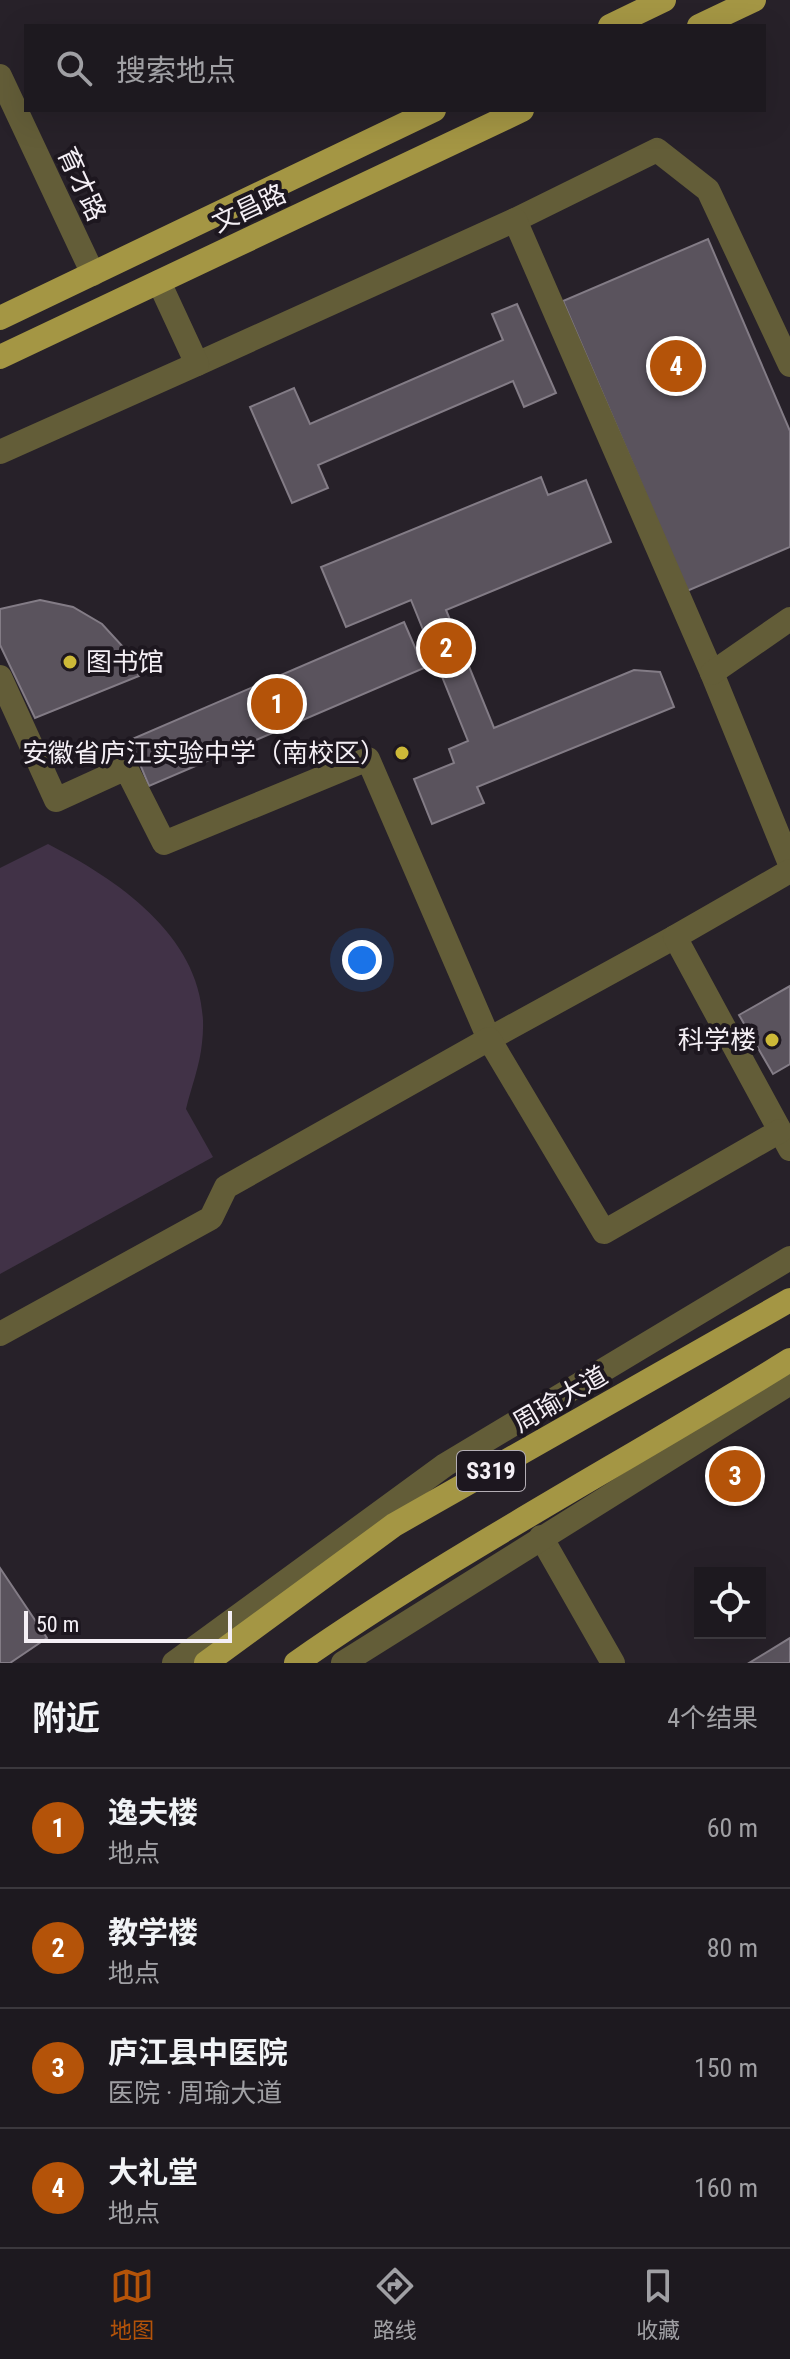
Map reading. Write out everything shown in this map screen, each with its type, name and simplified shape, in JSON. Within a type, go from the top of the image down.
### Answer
[{"type":"main road","points":[[614,24],[664,0]]},
{"type":"main road","points":[[703,24],[754,0]]},
{"type":"main road","name":"文昌路","points":[[0,318],[430,112]]},
{"type":"main road","name":"文昌路","points":[[0,357],[518,112]]},
{"type":"main road","name":"周瑜大道","points":[[206,1663],[394,1525],[790,1300]]},
{"type":"main road","name":"S319","points":[[296,1663],[414,1582],[664,1438],[790,1360]]},
{"type":"street","name":"育才路","points":[[0,76],[93,274]]},
{"type":"street","points":[[0,452],[515,220],[657,150],[708,190],[790,365]]},
{"type":"street","points":[[515,220],[712,673],[790,864]]},
{"type":"street","points":[[159,282],[197,364]]},
{"type":"street","points":[[712,673],[790,619]]},
{"type":"street","points":[[0,677],[56,800],[126,768],[164,843],[368,759],[489,1039],[604,1232],[785,1140],[675,937]]},
{"type":"street","points":[[0,1334],[211,1218],[226,1187],[278,1155],[790,871]]},
{"type":"street","points":[[174,1663],[445,1465],[790,1258]]},
{"type":"street","points":[[343,1663],[790,1383]]},
{"type":"street","points":[[541,1537],[613,1663]]},
{"type":"shaded area","points":[[48,844],[106,878],[133,898],[158,921],[179,947],[194,976],[202,1008],[201,1051],[186,1109],[213,1157],[0,1274],[0,868]]},
{"type":"building","points":[[708,239],[790,431],[790,547],[687,591],[563,301]]},
{"type":"building","points":[[517,304],[556,393],[524,407],[513,381],[318,465],[328,488],[292,503],[250,407],[294,388],[310,424],[503,340],[492,314]]},
{"type":"building","points":[[541,477],[548,495],[586,480],[611,542],[446,610],[494,728],[634,670],[660,672],[674,707],[477,787],[484,803],[432,824],[414,779],[454,763],[449,749],[468,741],[411,600],[346,627],[321,567]]},
{"type":"building","name":"图书馆","points":[[40,600],[73,607],[102,624],[125,649],[139,676],[35,718],[0,645],[0,609]]},
{"type":"building","points":[[404,622],[424,668],[149,786],[130,740]]},
{"type":"building","name":"科学楼","points":[[790,986],[790,1064],[773,1074],[739,1015]]},
{"type":"building","points":[[0,1568],[47,1638],[10,1663],[0,1663]]},
{"type":"building","points":[[790,1638],[790,1663],[749,1663]]},
{"type":"place","name":"大礼堂","points":[[676,366]]},
{"type":"place","name":"教学楼","points":[[446,648]]},
{"type":"place","name":"图书馆","points":[[70,662]]},
{"type":"place","name":"逸夫楼","points":[[277,704]]},
{"type":"place","name":"安徽省庐江实验中学（南校区）","points":[[402,753]]},
{"type":"place","name":"科学楼","points":[[772,1040]]},
{"type":"place","name":"庐江县中医院","points":[[735,1476]]}]
